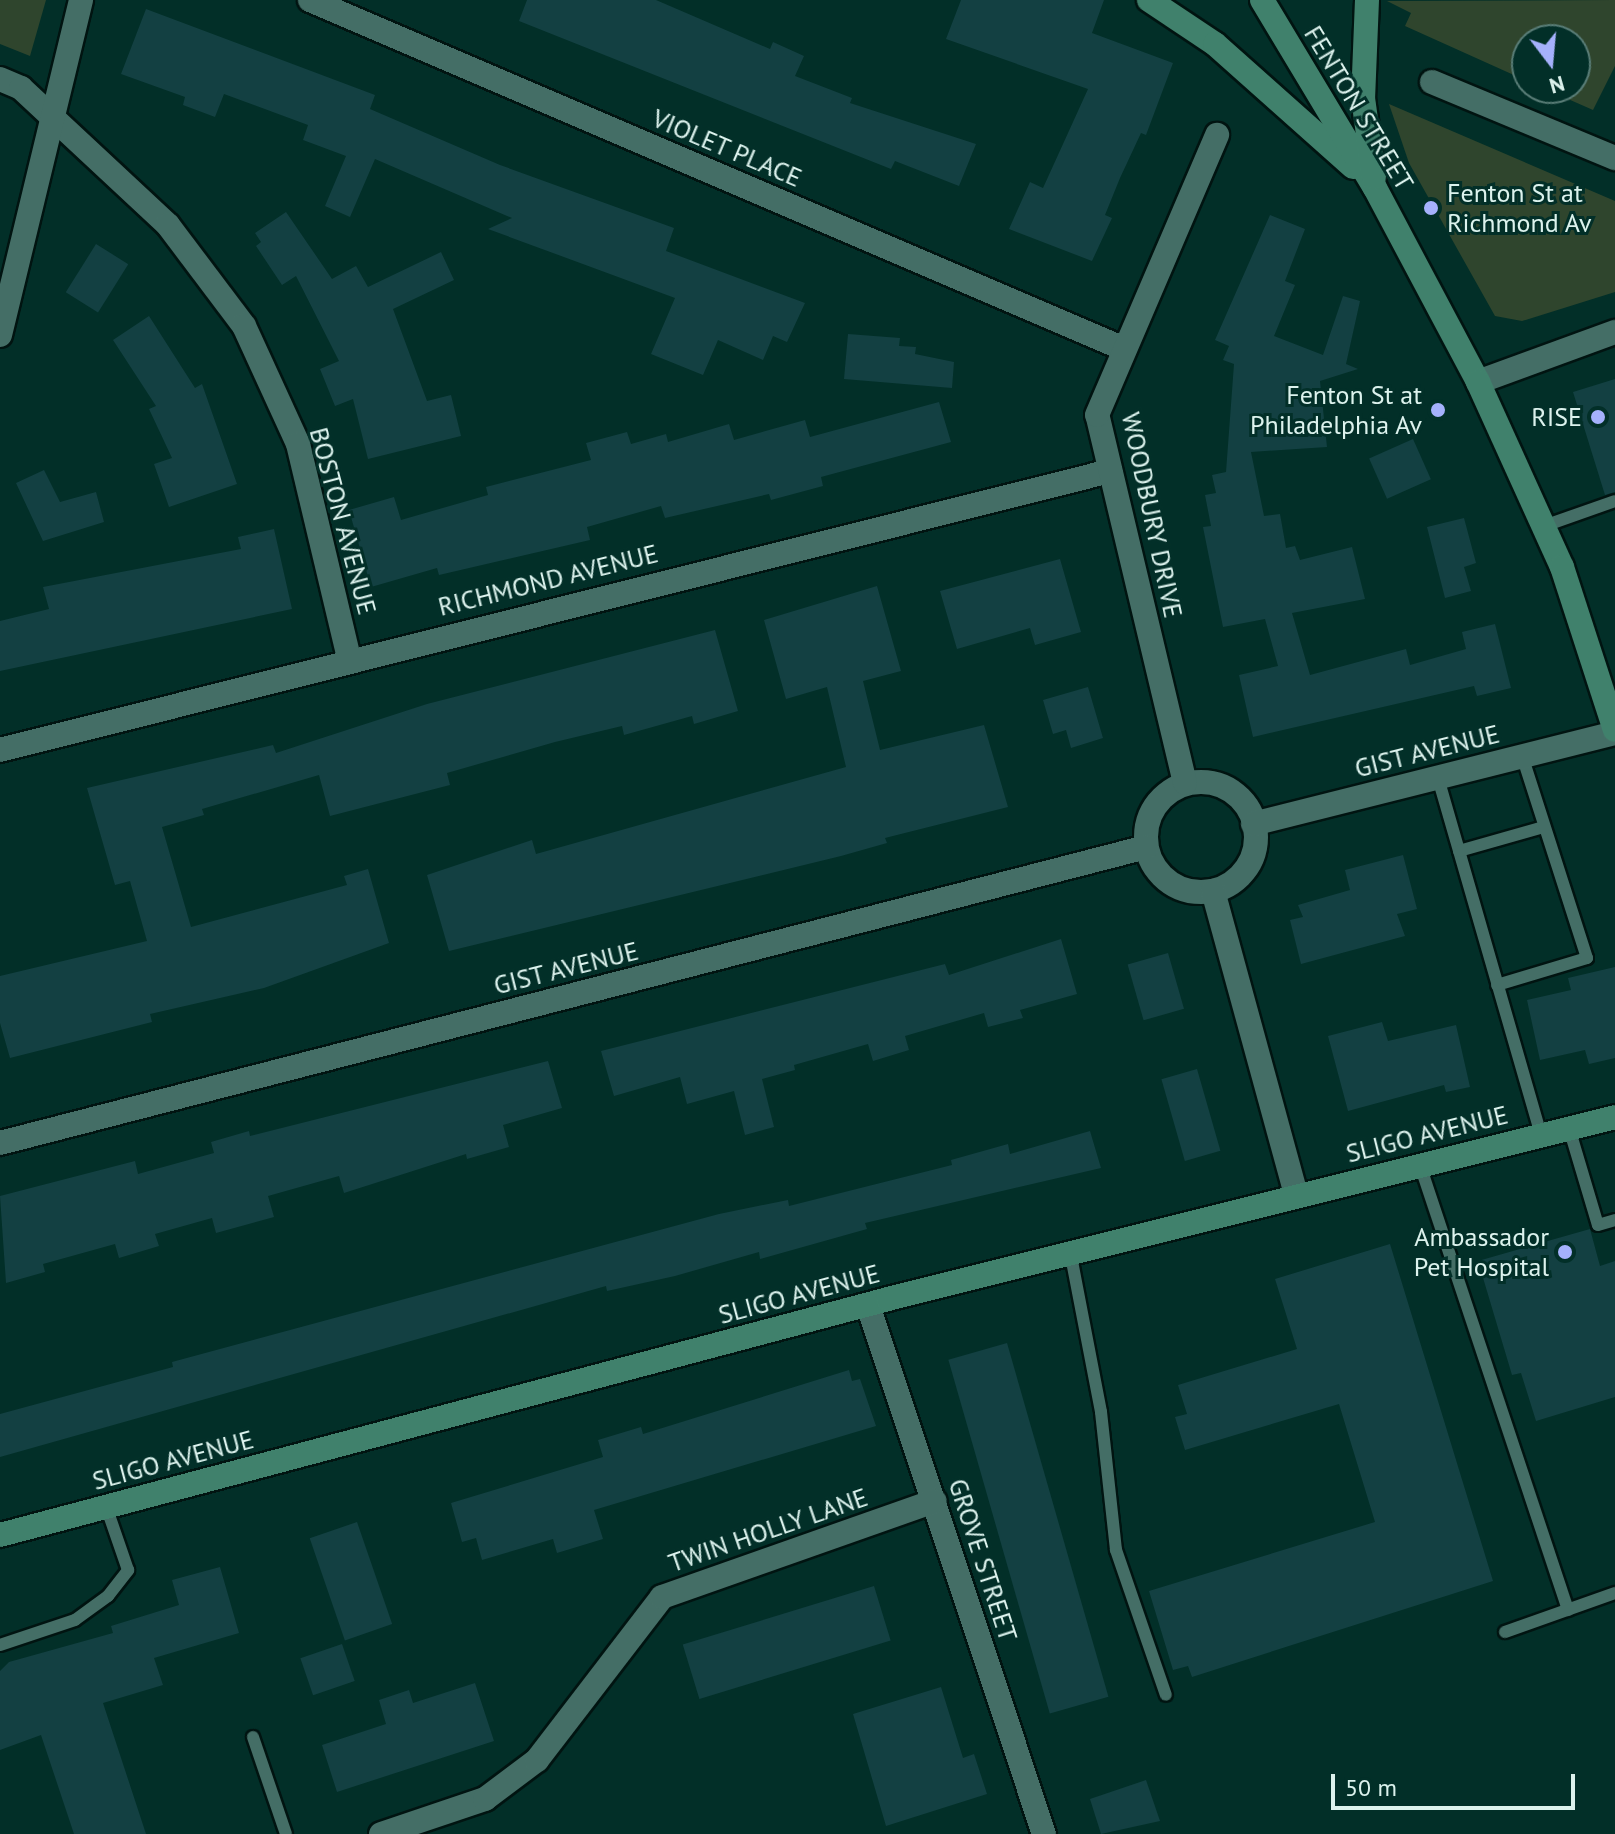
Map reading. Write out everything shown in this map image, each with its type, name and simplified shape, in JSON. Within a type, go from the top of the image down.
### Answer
[{"type":"street","points":[[0,335],[48,117],[81,0]]},
{"type":"street","name":"VIOLET PLACE","points":[[310,0],[1122,348]]},
{"type":"street","points":[[1149,0],[1215,44],[1375,188]]},
{"type":"street","name":"FENTON STREET","points":[[1262,0],[1375,188],[1478,382],[1544,526],[1615,732]]},
{"type":"street","points":[[1367,0],[1363,98],[1375,188]]},
{"type":"street","name":"BOSTON AVENUE","points":[[0,79],[21,88],[48,117],[168,225],[244,326],[298,444],[349,658]]},
{"type":"street","points":[[1432,82],[1615,158]]},
{"type":"street","name":"WOODBURY DRIVE","points":[[1185,783],[1097,415],[1122,348],[1217,135]]},
{"type":"street","points":[[1478,382],[1615,332]]},
{"type":"street","name":"RICHMOND AVENUE","points":[[0,750],[349,658],[1110,471]]},
{"type":"street","name":"GIST AVENUE","points":[[1253,824],[1615,732]]},
{"type":"street","points":[[1185,783],[1213,783],[1235,793],[1253,824],[1252,858],[1234,881],[1213,891],[1178,887],[1162,877],[1146,847],[1147,821],[1160,798],[1185,783]]},
{"type":"street","name":"GIST AVENUE","points":[[0,1143],[1146,847]]},
{"type":"street","points":[[1213,891],[1296,1195]]},
{"type":"street","name":"SLIGO AVENUE","points":[[0,1535],[868,1305],[1615,1117]]},
{"type":"street","name":"GROVE STREET","points":[[868,1305],[1044,1834]]},
{"type":"street","name":"TWIN HOLLY LANE","points":[[381,1834],[485,1799],[537,1760],[662,1597],[935,1501]]},
{"type":"lane","points":[[1544,526],[1615,501]]},
{"type":"lane","points":[[1497,985],[1587,958],[1522,756]]},
{"type":"lane","points":[[1438,778],[1541,1135]]},
{"type":"lane","points":[[1459,851],[1544,827]]},
{"type":"lane","points":[[1569,1128],[1598,1225],[1615,1220]]},
{"type":"lane","points":[[1420,1165],[1568,1610]]},
{"type":"lane","points":[[1071,1256],[1101,1412],[1116,1550],[1166,1695]]},
{"type":"lane","points":[[0,1645],[75,1620],[108,1596],[128,1570],[106,1506]]},
{"type":"lane","points":[[1505,1632],[1615,1593]]},
{"type":"lane","points":[[253,1737],[286,1834]]},
{"type":"green space","points":[[0,0],[46,0],[30,56],[0,44]]},
{"type":"green space","points":[[1615,0],[1615,66],[1593,110],[1579,104],[1591,104],[1591,24],[1511,24],[1511,74],[1405,26],[1411,13],[1387,1]]},
{"type":"green space","points":[[1389,104],[1615,201],[1615,292],[1522,321],[1495,316],[1409,163]]},
{"type":"building","points":[[527,0],[656,0],[770,49],[773,42],[804,56],[795,76],[852,98],[850,103],[976,144],[959,186],[895,161],[891,169],[519,21]]},
{"type":"building","points":[[961,0],[1104,0],[1092,33],[1173,63],[1146,135],[1141,133],[1120,178],[1105,215],[1112,218],[1092,261],[1009,229],[1030,182],[1043,188],[1088,89],[946,39]]},
{"type":"building","points":[[146,9],[375,95],[370,109],[500,165],[674,228],[666,251],[805,303],[787,342],[773,336],[763,360],[718,340],[703,375],[651,354],[675,298],[488,229],[512,218],[375,159],[350,217],[325,206],[346,156],[303,140],[308,125],[224,94],[215,117],[183,105],[185,97],[121,74]]},
{"type":"building","points":[[286,212],[332,279],[356,266],[368,287],[441,252],[454,280],[393,309],[427,401],[451,395],[461,436],[368,459],[353,399],[335,406],[320,369],[339,361],[296,276],[282,285],[256,246],[261,242],[255,233]]},
{"type":"building","points":[[1270,215],[1305,229],[1285,281],[1295,285],[1274,336],[1323,355],[1343,296],[1360,301],[1346,364],[1358,369],[1320,381],[1327,447],[1251,452],[1264,516],[1280,514],[1286,548],[1295,546],[1300,560],[1352,547],[1365,599],[1292,613],[1310,675],[1406,649],[1410,665],[1466,649],[1462,632],[1495,624],[1511,688],[1477,696],[1474,686],[1253,737],[1239,675],[1278,666],[1265,619],[1223,627],[1203,527],[1211,526],[1205,495],[1216,493],[1212,475],[1226,472],[1234,364],[1223,360],[1229,346],[1215,340]]},
{"type":"building","points":[[96,244],[128,264],[98,312],[66,292]]},
{"type":"building","points":[[149,316],[195,388],[202,384],[237,484],[169,507],[154,464],[172,458],[149,409],[156,406],[113,340]]},
{"type":"building","points":[[848,334],[900,338],[899,346],[916,347],[915,354],[954,362],[952,388],[844,379]]},
{"type":"building","name":"RISE","points":[[1615,379],[1615,492],[1605,495],[1573,392]]},
{"type":"building","points":[[939,402],[951,442],[821,477],[823,486],[771,500],[769,494],[665,518],[661,506],[587,527],[590,540],[439,575],[437,568],[371,587],[349,510],[394,497],[401,520],[488,495],[486,487],[591,460],[586,443],[627,432],[631,444],[666,434],[668,442],[729,424],[734,440],[805,420],[810,437]]},
{"type":"building","points":[[1413,439],[1431,479],[1387,499],[1369,459]]},
{"type":"building","points":[[44,470],[60,502],[96,492],[104,522],[43,541],[16,483]]},
{"type":"building","points":[[1464,518],[1476,563],[1464,567],[1471,591],[1445,598],[1427,527]]},
{"type":"building","points":[[274,529],[292,609],[0,671],[0,621],[49,609],[43,587],[241,549],[238,537]]},
{"type":"building","points":[[1060,559],[1081,632],[1035,645],[1030,628],[957,649],[940,591]]},
{"type":"building","points":[[877,586],[901,671],[863,681],[880,750],[984,725],[1008,807],[885,838],[887,843],[841,856],[449,951],[427,875],[532,840],[536,854],[846,767],[827,687],[786,699],[764,620]]},
{"type":"building","points":[[715,630],[738,711],[694,724],[692,716],[624,735],[622,726],[555,742],[447,773],[450,785],[330,816],[319,775],[202,809],[204,815],[162,827],[191,927],[347,885],[344,876],[368,869],[389,943],[264,988],[150,1014],[152,1022],[10,1058],[0,1023],[0,976],[147,941],[130,881],[115,885],[87,788],[273,745],[276,753],[427,704]]},
{"type":"building","points":[[1088,687],[1103,738],[1071,748],[1066,730],[1053,734],[1043,700]]},
{"type":"building","points":[[1403,855],[1417,909],[1397,914],[1405,936],[1301,964],[1290,920],[1303,917],[1298,905],[1350,890],[1345,870]]},
{"type":"building","points":[[1061,939],[1077,994],[1020,1010],[1023,1018],[988,1027],[984,1013],[905,1036],[909,1050],[873,1061],[868,1044],[794,1065],[795,1070],[762,1079],[774,1127],[745,1135],[734,1091],[687,1104],[680,1077],[614,1096],[601,1051],[945,964],[949,975]]},
{"type":"building","points":[[1168,953],[1184,1009],[1144,1020],[1128,965]]},
{"type":"building","points":[[1615,967],[1615,1058],[1589,1064],[1585,1050],[1540,1060],[1527,1000],[1571,990],[1568,978]]},
{"type":"building","points":[[1382,1022],[1388,1041],[1456,1025],[1470,1087],[1446,1092],[1444,1085],[1348,1111],[1328,1036]]},
{"type":"building","points":[[548,1061],[562,1108],[503,1125],[509,1147],[467,1159],[466,1154],[344,1193],[339,1176],[268,1196],[274,1217],[216,1233],[212,1218],[155,1234],[159,1246],[119,1258],[115,1244],[43,1264],[45,1272],[6,1283],[0,1196],[135,1161],[138,1174],[214,1153],[211,1142],[249,1131],[250,1136]]},
{"type":"building","points":[[1197,1069],[1220,1151],[1185,1161],[1161,1079]]},
{"type":"building","points":[[1090,1131],[1101,1168],[865,1223],[867,1229],[760,1259],[759,1252],[675,1276],[607,1291],[606,1286],[0,1457],[0,1414],[173,1367],[172,1362],[719,1214],[788,1200],[789,1206],[952,1165],[951,1160],[1008,1144],[1010,1154]]},
{"type":"building","points":[[1590,1229],[1600,1266],[1615,1261],[1615,1397],[1536,1421],[1521,1373],[1512,1375],[1478,1261]]},
{"type":"building","points":[[1390,1244],[1493,1581],[1192,1677],[1188,1666],[1173,1670],[1149,1591],[1375,1522],[1339,1404],[1185,1450],[1175,1417],[1187,1414],[1178,1385],[1297,1349],[1275,1279]]},
{"type":"building","points":[[1007,1343],[1108,1697],[1050,1714],[948,1360]]},
{"type":"building","points":[[849,1370],[852,1381],[860,1379],[876,1426],[594,1510],[603,1539],[557,1553],[553,1539],[482,1560],[476,1538],[462,1542],[451,1503],[603,1457],[598,1440],[641,1427],[643,1434]]},
{"type":"building","points":[[357,1522],[392,1624],[345,1640],[310,1538]]},
{"type":"building","points":[[220,1567],[239,1633],[154,1658],[163,1685],[103,1703],[146,1834],[74,1834],[41,1735],[0,1750],[0,1671],[9,1662],[113,1633],[111,1626],[179,1605],[172,1580]]},
{"type":"building","points":[[874,1586],[891,1641],[699,1699],[683,1644]]},
{"type":"building","points":[[342,1644],[355,1681],[313,1695],[300,1658]]},
{"type":"building","points":[[475,1683],[494,1741],[337,1792],[322,1745],[386,1724],[379,1700],[409,1690],[413,1703]]},
{"type":"building","points":[[941,1687],[963,1758],[974,1754],[987,1794],[886,1826],[853,1714]]},
{"type":"building","points":[[1146,1780],[1160,1821],[1101,1834],[1090,1799]]},
{"type":"place","name":"Fenton St at Richmond Av","points":[[1431,208]]},
{"type":"place","name":"Fenton St at Philadelphia Av","points":[[1438,410]]},
{"type":"place","name":"RISE","points":[[1598,417]]},
{"type":"place","name":"Ambassador Pet Hospital","points":[[1565,1252]]}]
